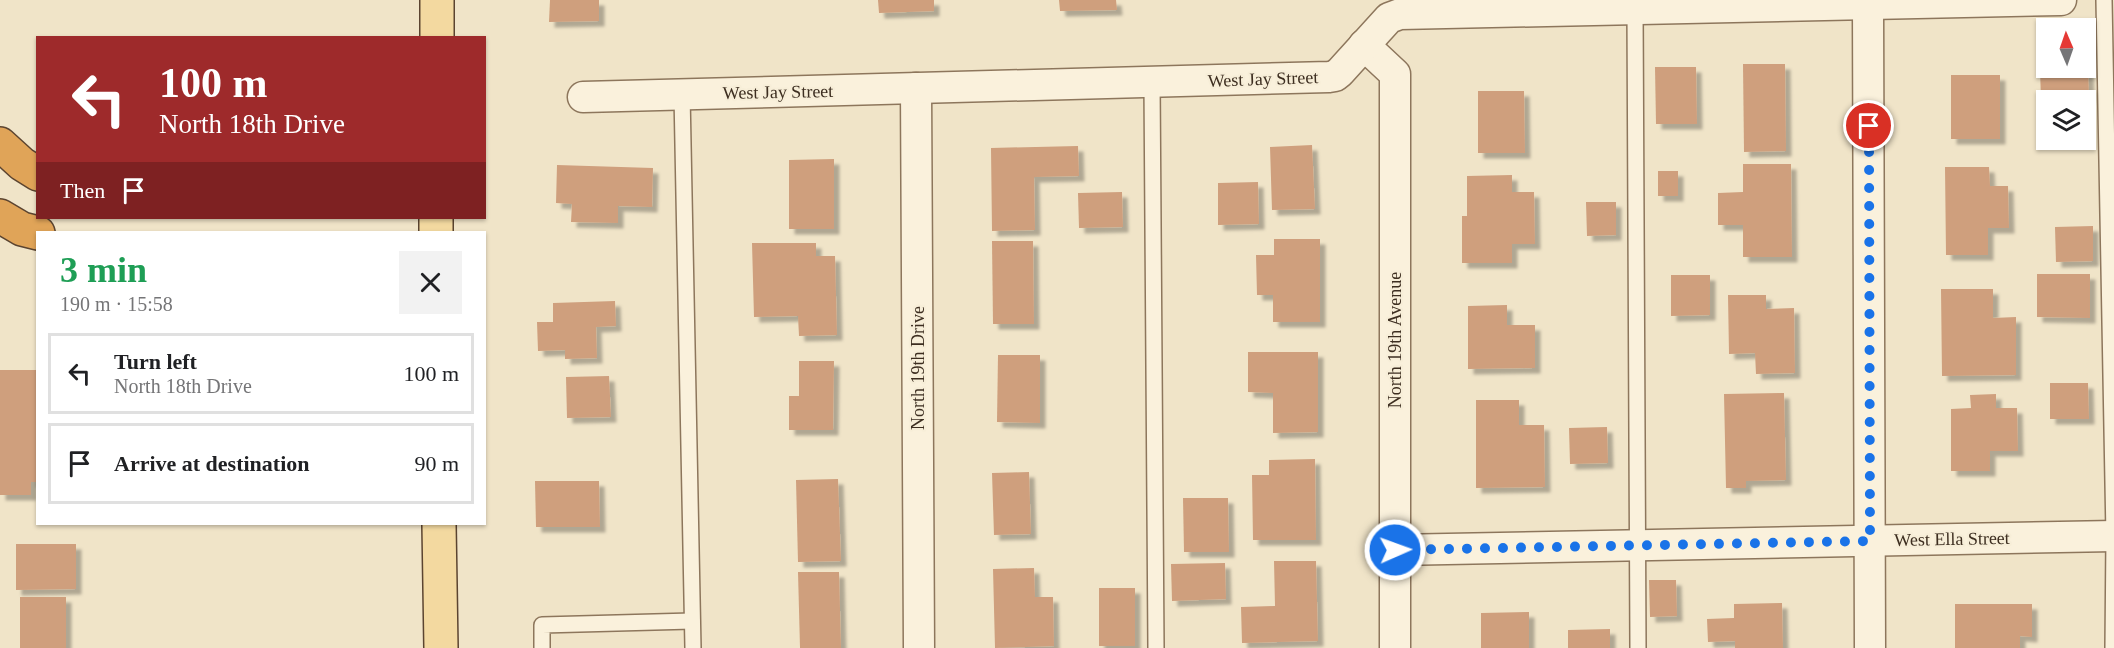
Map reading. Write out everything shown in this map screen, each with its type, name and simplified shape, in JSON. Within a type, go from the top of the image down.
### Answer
[{"type":"highway","points":[[0,144],[22,164],[36,173]]},
{"type":"highway","points":[[0,216],[22,229],[36,232]]},
{"type":"main road","points":[[437,0],[437,36]]},
{"type":"main road","points":[[439,525],[441,648]]},
{"type":"street","name":"West Jay Street","points":[[583,97],[1335,76],[1389,18],[1400,14],[2061,0]]},
{"type":"street","points":[[1868,4],[1870,648]]},
{"type":"street","name":"North 19th Avenue","points":[[1364,45],[1395,74],[1395,648]]},
{"type":"street","name":"North 19th Drive","points":[[916,88],[919,648]]},
{"type":"street","name":"West Ella Street","points":[[1395,550],[2114,536]]},
{"type":"lane","points":[[2104,0],[2114,536],[2113,648]]},
{"type":"lane","points":[[1635,8],[1638,648]]},
{"type":"lane","points":[[1152,82],[1156,648]]},
{"type":"lane","points":[[682,94],[693,648]]},
{"type":"lane","points":[[542,648],[542,625],[692,621]]},
{"type":"building","points":[[550,0],[599,0],[599,21],[549,22]]},
{"type":"building","points":[[878,0],[934,0],[934,11],[879,13]]},
{"type":"building","points":[[1059,0],[1116,0],[1117,10],[1060,11]]},
{"type":"building","points":[[1743,64],[1785,64],[1786,151],[1744,152]]},
{"type":"building","points":[[1655,67],[1696,67],[1697,124],[1656,124]]},
{"type":"building","points":[[1951,75],[2000,75],[2000,139],[1951,139]]},
{"type":"building","points":[[2040,78],[2088,78],[2089,90],[2041,90]]},
{"type":"building","points":[[1478,91],[1524,91],[1525,153],[1478,153]]},
{"type":"building","points":[[1312,145],[1315,209],[1272,210],[1270,147]]},
{"type":"building","points":[[1078,146],[1079,176],[1034,177],[1035,230],[992,231],[991,148]]},
{"type":"building","points":[[834,159],[834,229],[789,229],[789,160]]},
{"type":"building","points":[[1743,164],[1791,164],[1792,257],[1743,257],[1743,225],[1718,225],[1718,193],[1743,192]]},
{"type":"building","points":[[557,165],[653,168],[652,207],[618,206],[618,223],[571,222],[572,204],[556,203]]},
{"type":"building","points":[[1945,167],[1989,167],[1990,186],[2008,186],[2009,228],[1988,228],[1988,255],[1946,255]]},
{"type":"building","points":[[1658,171],[1678,171],[1678,196],[1658,196]]},
{"type":"building","points":[[1512,175],[1512,192],[1534,192],[1535,244],[1512,244],[1512,263],[1462,263],[1462,216],[1467,216],[1467,176]]},
{"type":"building","points":[[1258,182],[1259,224],[1218,225],[1218,183]]},
{"type":"building","points":[[1122,192],[1123,227],[1079,228],[1078,193]]},
{"type":"building","points":[[1586,202],[1616,202],[1616,235],[1587,236]]},
{"type":"building","points":[[2093,226],[2093,261],[2056,262],[2055,227]]},
{"type":"building","points":[[1274,239],[1320,239],[1320,322],[1273,322],[1273,295],[1257,295],[1256,255],[1274,255]]},
{"type":"building","points":[[992,241],[1033,241],[1034,324],[993,324]]},
{"type":"building","points":[[752,243],[816,243],[816,256],[835,256],[837,335],[799,336],[798,316],[754,317]]},
{"type":"building","points":[[2037,274],[2090,274],[2090,318],[2037,317]]},
{"type":"building","points":[[1671,275],[1710,275],[1710,315],[1671,316]]},
{"type":"building","points":[[1941,289],[1993,289],[1993,318],[2016,317],[2016,375],[1942,376]]},
{"type":"building","points":[[1728,295],[1766,295],[1766,309],[1794,308],[1795,373],[1756,374],[1755,353],[1729,354]]},
{"type":"building","points":[[615,301],[616,326],[596,327],[597,358],[565,359],[565,350],[538,351],[537,322],[553,322],[553,303]]},
{"type":"building","points":[[1507,305],[1507,325],[1535,325],[1535,368],[1468,369],[1468,306]]},
{"type":"building","points":[[1248,352],[1318,352],[1318,432],[1273,433],[1273,393],[1248,392]]},
{"type":"building","points":[[998,355],[1040,355],[1040,423],[997,422]]},
{"type":"building","points":[[799,361],[834,361],[833,430],[789,430],[789,396],[799,396]]},
{"type":"building","points":[[0,370],[36,370],[36,482],[31,482],[31,495],[0,495]]},
{"type":"building","points":[[609,376],[611,417],[567,418],[566,377]]},
{"type":"building","points":[[2050,383],[2088,383],[2089,419],[2050,419]]},
{"type":"building","points":[[1784,393],[1786,480],[1746,481],[1746,488],[1726,488],[1724,394]]},
{"type":"building","points":[[1996,394],[1996,408],[2017,408],[2018,451],[1990,451],[1990,471],[1951,471],[1951,409],[1971,408],[1970,395]]},
{"type":"building","points":[[1476,400],[1519,400],[1519,425],[1544,425],[1545,487],[1476,488]]},
{"type":"building","points":[[1607,427],[1608,463],[1570,464],[1569,428]]},
{"type":"building","points":[[1315,459],[1316,540],[1253,540],[1252,475],[1269,475],[1269,460]]},
{"type":"building","points":[[1029,472],[1031,534],[994,535],[992,473]]},
{"type":"building","points":[[838,479],[841,561],[798,562],[796,480]]},
{"type":"building","points":[[535,481],[599,481],[600,527],[536,527]]},
{"type":"building","points":[[1183,498],[1228,498],[1229,552],[1184,552]]},
{"type":"building","points":[[16,544],[76,544],[76,589],[16,590]]},
{"type":"building","points":[[1274,561],[1316,561],[1318,641],[1242,643],[1241,607],[1275,606]]},
{"type":"building","points":[[1225,563],[1226,599],[1172,601],[1171,564]]},
{"type":"building","points":[[1034,568],[1035,597],[1053,597],[1054,646],[995,648],[993,569]]},
{"type":"building","points":[[798,572],[839,572],[841,648],[800,648]]},
{"type":"building","points":[[1649,580],[1676,580],[1677,616],[1650,617]]},
{"type":"building","points":[[1099,588],[1135,588],[1135,646],[1099,646]]},
{"type":"building","points":[[20,597],[66,597],[66,648],[20,648]]},
{"type":"building","points":[[1782,603],[1783,648],[1735,648],[1735,641],[1708,642],[1707,619],[1734,618],[1734,604]]},
{"type":"building","points":[[1955,604],[2032,604],[2032,637],[2020,636],[2020,648],[1955,648]]},
{"type":"building","points":[[1529,612],[1529,648],[1481,648],[1481,613]]},
{"type":"building","points":[[1610,629],[1610,648],[1568,648],[1568,630]]},
{"type":"route","points":[[1395,550],[1870,541],[1869,126]]}]
